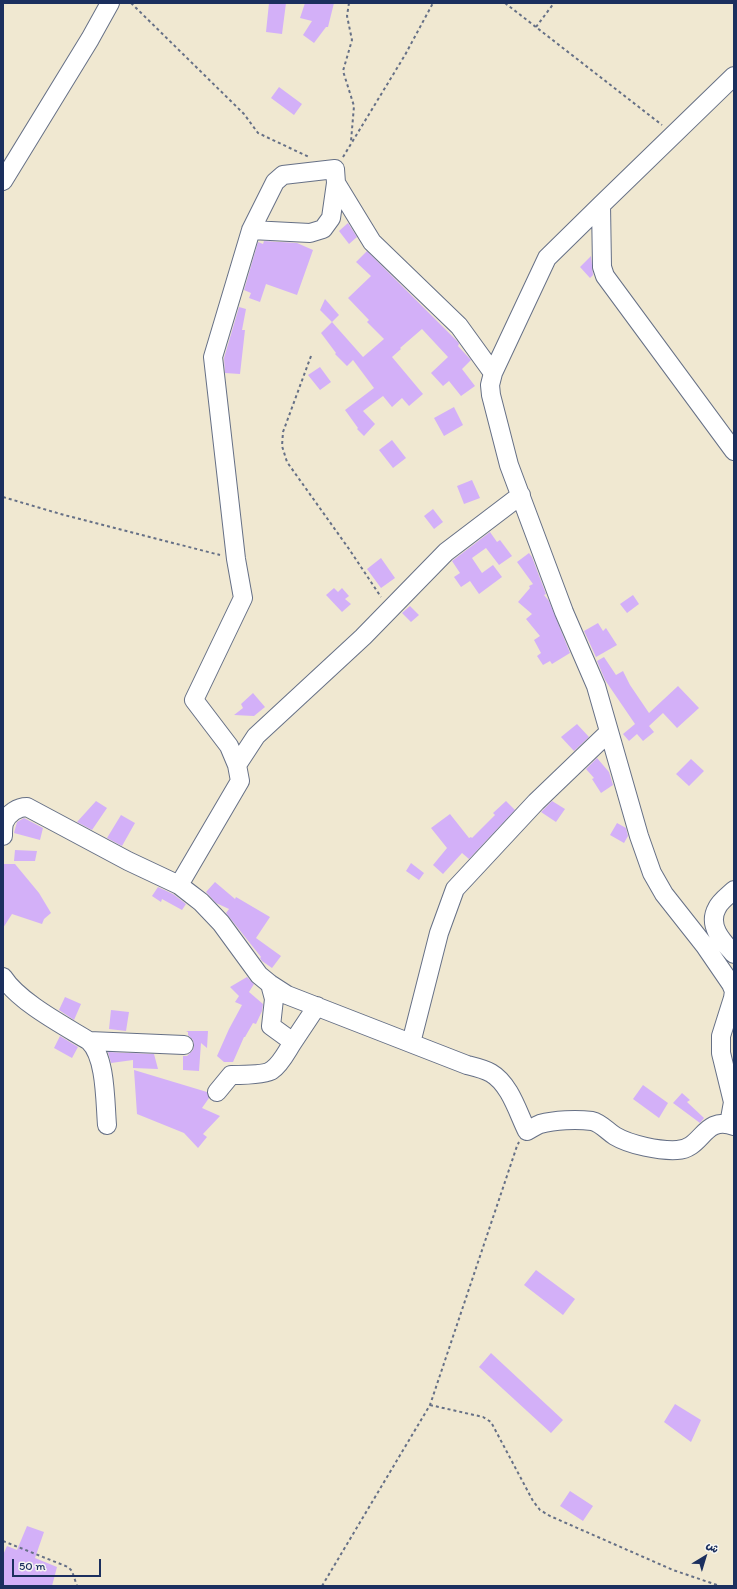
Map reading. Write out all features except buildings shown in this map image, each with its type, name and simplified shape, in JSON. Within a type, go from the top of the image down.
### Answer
[{"type":"street","points":[[3,180],[90,39],[110,3]]},
{"type":"street","points":[[3,836],[4,823],[12,812],[19,807],[27,807],[128,861],[179,886],[201,902],[221,923],[258,975],[270,984],[287,994],[317,1006],[467,1065],[489,1071],[508,1092],[526,1131],[539,1124],[565,1120],[592,1122],[604,1127],[614,1135],[626,1141],[667,1151],[684,1150],[694,1144],[707,1129],[717,1124],[732,1125],[733,1102],[721,1053],[721,1036],[733,998],[733,984],[664,894],[652,873],[639,836],[596,686],[564,612],[509,465],[491,395],[490,385],[493,373],[547,258],[734,76]]},
{"type":"street","points":[[179,886],[240,781],[237,765],[230,746],[194,700],[243,598],[236,559],[213,357],[251,230],[275,182],[283,175],[336,176]]},
{"type":"street","points":[[336,176],[372,242],[459,326],[493,373]]},
{"type":"street","points":[[251,230],[310,233],[323,229],[331,218],[336,176]]},
{"type":"street","points":[[601,204],[602,267],[605,276],[734,451]]},
{"type":"street","points":[[237,765],[256,736],[363,637],[446,552],[520,495]]},
{"type":"street","points":[[411,1043],[439,933],[454,889],[536,802],[609,732]]},
{"type":"street","points":[[734,890],[717,908],[713,920],[715,930],[734,954]]},
{"type":"street","points":[[3,977],[9,986],[48,1016],[90,1041],[95,1046],[99,1055],[101,1066],[106,1125]]},
{"type":"street","points":[[270,984],[274,1000],[271,1026],[293,1042]]},
{"type":"street","points":[[218,1092],[231,1075],[271,1071],[284,1057],[317,1006]]},
{"type":"street","points":[[90,1041],[184,1045]]},
{"type":"path","points":[[131,3],[244,114],[258,133],[314,159]]},
{"type":"path","points":[[349,3],[347,16],[352,40],[343,71],[354,106],[351,142]]},
{"type":"path","points":[[336,176],[351,142],[433,3]]},
{"type":"path","points":[[505,3],[674,134]]},
{"type":"path","points":[[536,27],[554,3]]},
{"type":"path","points":[[311,356],[283,432],[282,446],[287,462],[349,549],[389,610]]},
{"type":"path","points":[[3,497],[236,559]]},
{"type":"path","points":[[322,1586],[430,1405],[517,1146],[526,1131]]},
{"type":"path","points":[[430,1405],[483,1417],[491,1422],[533,1500],[540,1510],[550,1516],[673,1570],[720,1586]]},
{"type":"path","points":[[3,1541],[68,1567],[72,1571],[77,1586]]}]
